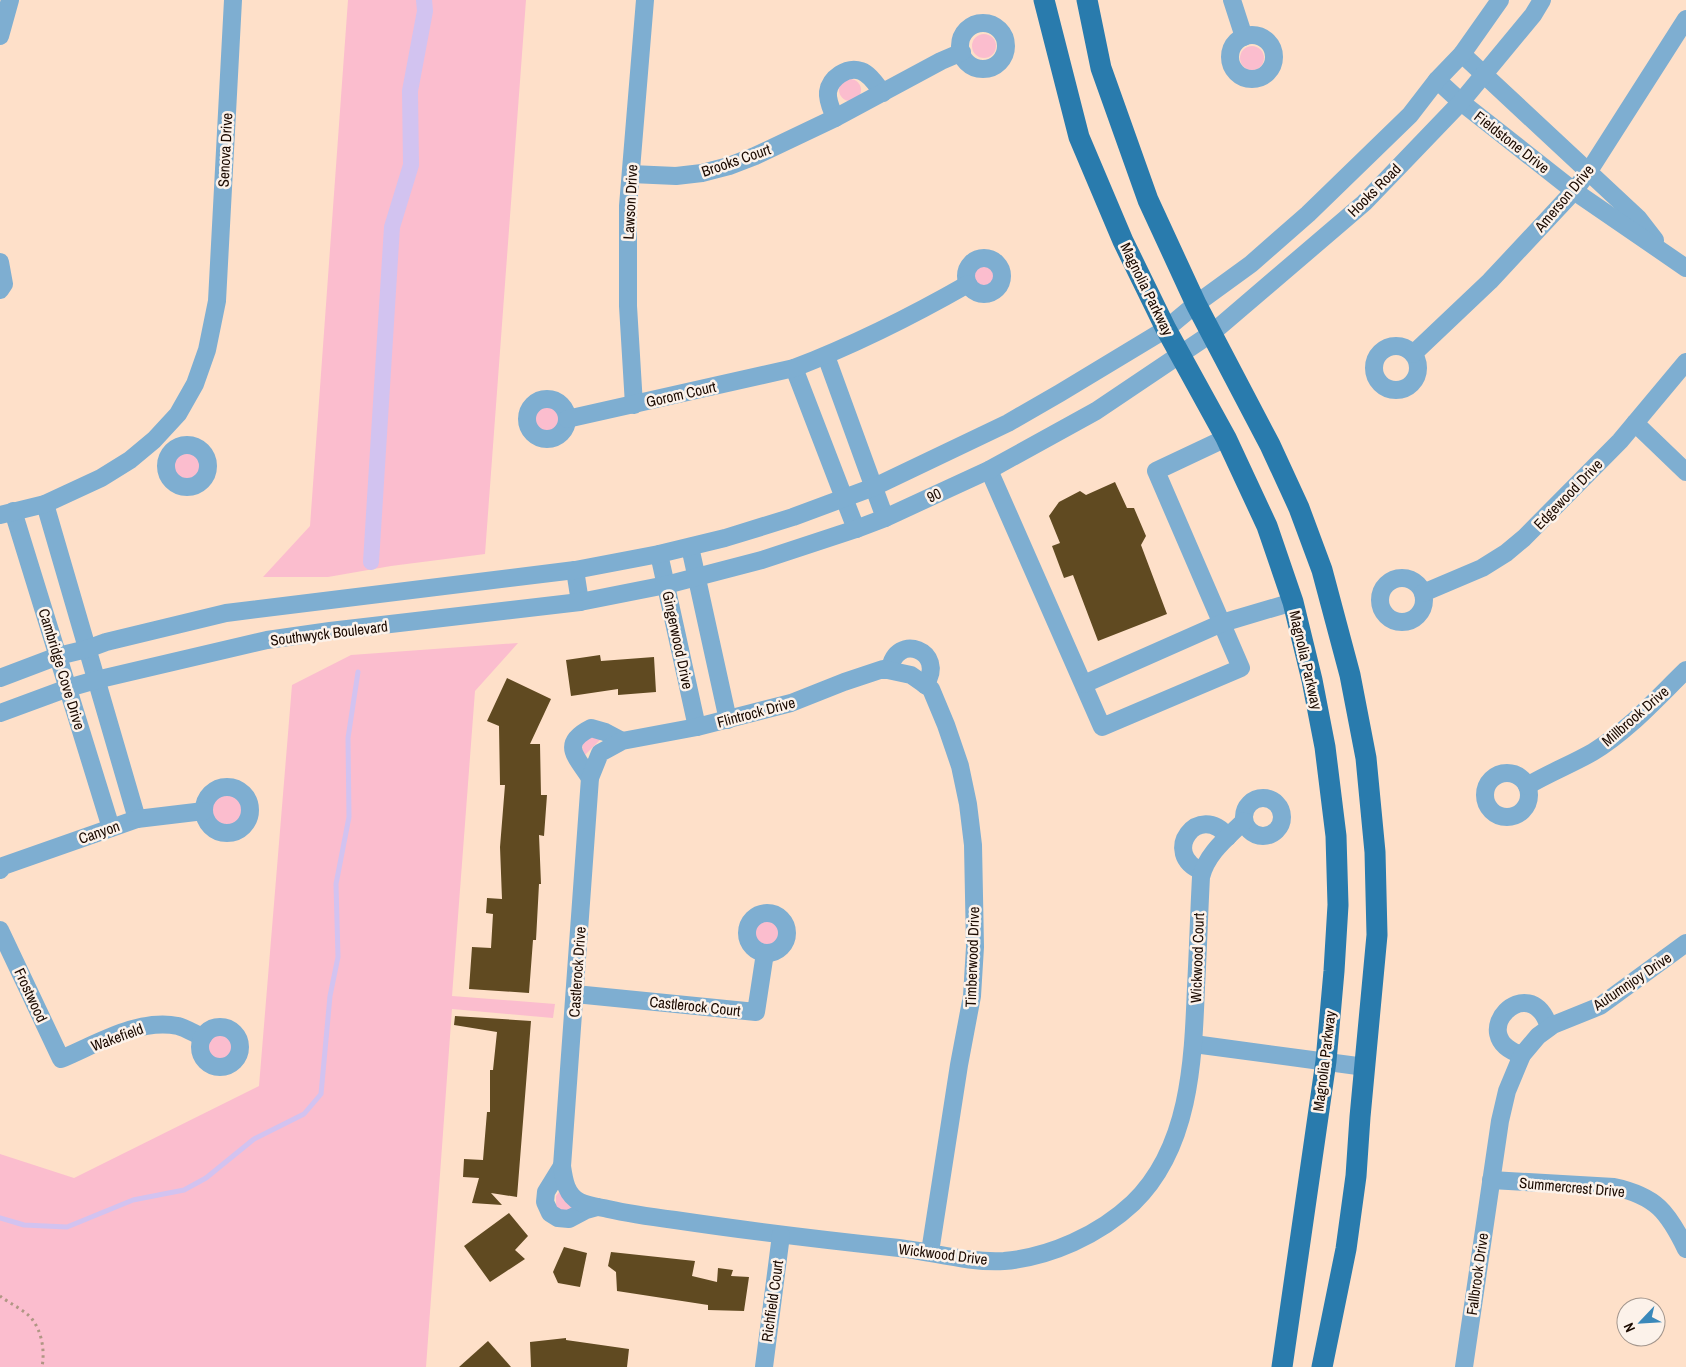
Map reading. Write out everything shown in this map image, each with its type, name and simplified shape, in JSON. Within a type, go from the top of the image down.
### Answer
[{"type":"main road","name":"Magnolia Parkway","points":[[1044,0],[1079,137],[1123,240],[1166,329],[1226,438],[1267,526],[1293,602],[1312,680],[1325,747],[1336,836],[1338,905],[1334,971],[1326,1061],[1282,1367]]},
{"type":"main road","points":[[1088,0],[1101,68],[1148,200],[1196,304],[1270,445],[1299,508],[1322,570],[1350,676],[1366,758],[1375,861],[1377,935],[1356,1176],[1347,1240],[1322,1367]]},
{"type":"street","points":[[0,36],[10,0]]},
{"type":"street","name":"Senova Drive","points":[[154,440],[178,414],[195,384],[207,350],[217,301],[233,0]]},
{"type":"street","name":"Lawson Drive","points":[[634,404],[628,306],[628,206],[644,0]]},
{"type":"street","points":[[1232,0],[1244,37]]},
{"type":"street","name":"Hooks Road","points":[[1166,329],[1196,304],[1251,264],[1308,214],[1410,115],[1437,80],[1462,54],[1500,0]]},
{"type":"street","name":"Hooks Road","points":[[1181,355],[1212,333],[1364,203],[1461,102],[1533,15],[1542,0]]},
{"type":"street","name":"Amerson Drive","points":[[1413,354],[1490,282],[1574,191],[1589,171],[1686,19]]},
{"type":"street","name":"Brooks Court","points":[[631,174],[676,176],[711,171],[755,156],[835,118],[941,61],[962,52]]},
{"type":"street","name":"Fieldstone Drive","points":[[1462,54],[1638,218],[1663,251]]},
{"type":"street","points":[[835,118],[828,92],[832,81],[842,74],[852,69],[862,71],[873,80],[883,93]]},
{"type":"street","name":"Fieldstone Drive","points":[[1437,80],[1461,102],[1574,191],[1686,268]]},
{"type":"street","points":[[0,262],[4,284],[0,290]]},
{"type":"street","name":"Gorom Court","points":[[567,419],[794,368],[826,356],[924,309],[968,284]]},
{"type":"street","points":[[0,678],[58,656],[106,642],[226,613],[574,570],[690,547],[793,517],[845,499],[1008,423],[1166,329]]},
{"type":"street","name":"90","points":[[666,585],[762,560],[885,518],[989,470],[1096,411],[1181,355]]},
{"type":"street","points":[[826,356],[885,518]]},
{"type":"street","name":"Edgewood Drive","points":[[1423,593],[1482,568],[1506,554],[1531,532],[1620,441],[1686,362]]},
{"type":"street","points":[[794,368],[856,529]]},
{"type":"street","points":[[1635,423],[1686,472]]},
{"type":"street","points":[[989,470],[1102,727],[1241,668],[1156,471],[1226,438]]},
{"type":"street","points":[[7,513],[45,504],[101,478],[130,460],[154,440],[171,452]]},
{"type":"street","name":"Cambridge Cove Drive","points":[[45,504],[137,819]]},
{"type":"street","name":"Cambridge Cove Drive","points":[[7,513],[58,656],[111,828]]},
{"type":"street","name":"Gingerwood Drive","points":[[690,547],[728,720]]},
{"type":"street","name":"Gingerwood Drive","points":[[659,554],[697,727]]},
{"type":"street","points":[[574,570],[580,602]]},
{"type":"street","name":"Southwyck Boulevard","points":[[0,713],[68,688],[96,680],[267,640],[580,602],[666,585]]},
{"type":"street","points":[[1084,684],[1222,623],[1293,602]]},
{"type":"street","points":[[890,670],[891,662],[895,655],[902,650],[910,648],[919,650],[926,654],[932,670],[930,678],[918,680]]},
{"type":"street","name":"Flintrock Drive","points":[[600,753],[622,741],[697,727],[791,703],[883,669],[918,680]]},
{"type":"street","name":"Millbrook Drive","points":[[1527,786],[1593,752],[1624,730],[1686,670]]},
{"type":"street","name":"Timberwood Drive","points":[[918,680],[931,689],[960,766],[968,804],[973,845],[975,947],[972,996],[959,1065],[930,1252]]},
{"type":"street","points":[[590,778],[574,756],[573,742],[579,734],[591,728],[605,732],[622,741]]},
{"type":"street","name":"Castlerock Drive","points":[[570,1195],[564,1181],[562,1166],[590,778],[600,753]]},
{"type":"street","name":"Canyon","points":[[1,866],[137,819],[204,811]]},
{"type":"street","name":"Wickwood Court","points":[[1194,1044],[1202,871],[1213,852],[1244,821]]},
{"type":"street","points":[[1202,871],[1193,868],[1183,852],[1184,842],[1188,833],[1195,827],[1204,824],[1214,825],[1228,837]]},
{"type":"street","name":"Frostwood","points":[[0,930],[61,1059]]},
{"type":"street","name":"Autumnjoy Drive","points":[[1491,1180],[1500,1121],[1507,1091],[1522,1055],[1538,1036],[1549,1027],[1600,1006],[1686,944]]},
{"type":"street","name":"Castlerock Court","points":[[575,994],[756,1012],[766,953]]},
{"type":"street","points":[[1522,1055],[1509,1051],[1500,1041],[1497,1028],[1505,1011],[1510,1006],[1522,1003],[1535,1006],[1545,1014],[1549,1027]]},
{"type":"street","name":"Wakefield","points":[[61,1059],[118,1034],[154,1024],[180,1026],[203,1037]]},
{"type":"street","points":[[1194,1044],[1365,1067]]},
{"type":"street","name":"Wickwood Drive","points":[[570,1195],[581,1202],[597,1207],[631,1214],[781,1235],[930,1252],[975,1260],[1003,1261],[1029,1257],[1056,1250],[1112,1222],[1134,1202],[1152,1180],[1167,1156],[1178,1130],[1194,1044]]},
{"type":"street","name":"Castlerock Drive","points":[[562,1166],[546,1192],[545,1202],[550,1213],[558,1218],[569,1219],[586,1210],[597,1207]]},
{"type":"street","name":"Summercrest Drive","points":[[1491,1180],[1614,1187],[1631,1191],[1647,1198],[1662,1210],[1673,1223],[1686,1249]]},
{"type":"street","name":"Fallbrook Drive","points":[[1464,1367],[1491,1180]]},
{"type":"street","name":"Richfield Court","points":[[764,1367],[781,1235]]},
{"type":"path","points":[[0,1296],[32,1318],[45,1353],[42,1367]]},
{"type":"shaded area","points":[[348,0],[526,0],[485,554],[391,566],[328,577],[263,577],[310,526]]},
{"type":"shaded area","points":[[984,34],[992,38],[996,46],[992,54],[984,58],[976,54],[972,46],[976,38]]},
{"type":"shaded area","points":[[1252,46],[1260,50],[1264,58],[1260,66],[1252,70],[1244,66],[1240,58],[1244,50]]},
{"type":"shaded area","points":[[850,79],[858,82],[861,90],[858,98],[850,101],[842,98],[839,90],[842,82]]},
{"type":"shaded area","points":[[984,264],[992,268],[996,276],[992,284],[984,288],[976,284],[972,276],[976,268]]},
{"type":"shaded area","points":[[553,395],[567,401],[573,415],[567,429],[553,435],[539,429],[533,415],[539,401]]},
{"type":"shaded area","points":[[183,446],[191,446],[198,449],[204,455],[207,466],[204,477],[198,483],[191,486],[183,486],[176,483],[170,477],[167,470],[167,462],[170,455],[176,449]]},
{"type":"shaded area","points":[[518,643],[475,691],[452,996],[555,1004],[553,1018],[452,1009],[426,1367],[0,1367],[0,1154],[74,1178],[259,1086],[292,685],[351,655]]},
{"type":"shaded area","points":[[589,737],[601,739],[585,755],[582,744]]},
{"type":"shaded area","points":[[224,791],[232,791],[239,794],[245,800],[248,811],[245,822],[239,828],[232,831],[224,831],[217,828],[211,822],[208,815],[208,807],[211,800],[217,794]]},
{"type":"shaded area","points":[[762,910],[770,910],[777,913],[783,919],[786,930],[783,941],[777,947],[770,950],[762,950],[755,947],[749,941],[746,934],[746,926],[749,919],[755,913]]},
{"type":"shaded area","points":[[221,1024],[229,1024],[236,1027],[242,1033],[245,1044],[242,1055],[236,1061],[229,1064],[221,1064],[214,1061],[208,1055],[205,1048],[205,1040],[208,1033],[214,1027]]},
{"type":"shaded area","points":[[559,1192],[574,1207],[570,1211],[560,1210],[556,1206],[556,1196]]},
{"type":"building","points":[[1115,482],[1127,508],[1134,508],[1146,536],[1141,545],[1167,614],[1098,641],[1073,575],[1064,578],[1052,546],[1060,543],[1049,516],[1059,502],[1080,491],[1086,495]]},
{"type":"building","points":[[600,655],[601,661],[654,657],[656,692],[618,695],[618,689],[571,696],[566,660]]},
{"type":"building","points":[[507,678],[551,699],[530,744],[540,744],[541,795],[547,795],[544,836],[539,835],[541,884],[539,884],[536,940],[533,940],[529,993],[469,989],[472,947],[491,948],[493,914],[486,913],[487,898],[502,899],[500,847],[505,785],[500,785],[499,726],[487,721]]},
{"type":"building","points":[[455,1016],[531,1021],[517,1197],[491,1193],[502,1205],[472,1203],[479,1178],[463,1177],[464,1159],[483,1160],[487,1112],[490,1112],[490,1070],[493,1070],[497,1032],[454,1025]]},
{"type":"building","points":[[509,1213],[528,1236],[515,1250],[525,1259],[490,1282],[464,1246]]},
{"type":"building","points":[[564,1247],[587,1253],[580,1287],[558,1283],[553,1272]]},
{"type":"building","points":[[611,1252],[695,1261],[692,1276],[717,1282],[718,1268],[733,1270],[731,1276],[749,1277],[744,1311],[708,1310],[708,1305],[617,1291],[616,1272],[608,1266]]},
{"type":"building","points":[[566,1338],[566,1340],[629,1349],[627,1367],[531,1367],[530,1342]]},
{"type":"building","points":[[488,1341],[511,1367],[459,1367]]},
{"type":"waterway","points":[[371,562],[392,227],[411,165],[410,91],[425,11],[424,0]]},
{"type":"waterway","points":[[0,1218],[24,1225],[67,1227],[133,1200],[184,1190],[206,1178],[254,1139],[304,1114],[321,1094],[330,996],[338,957],[336,884],[349,817],[348,738],[358,672]]}]
